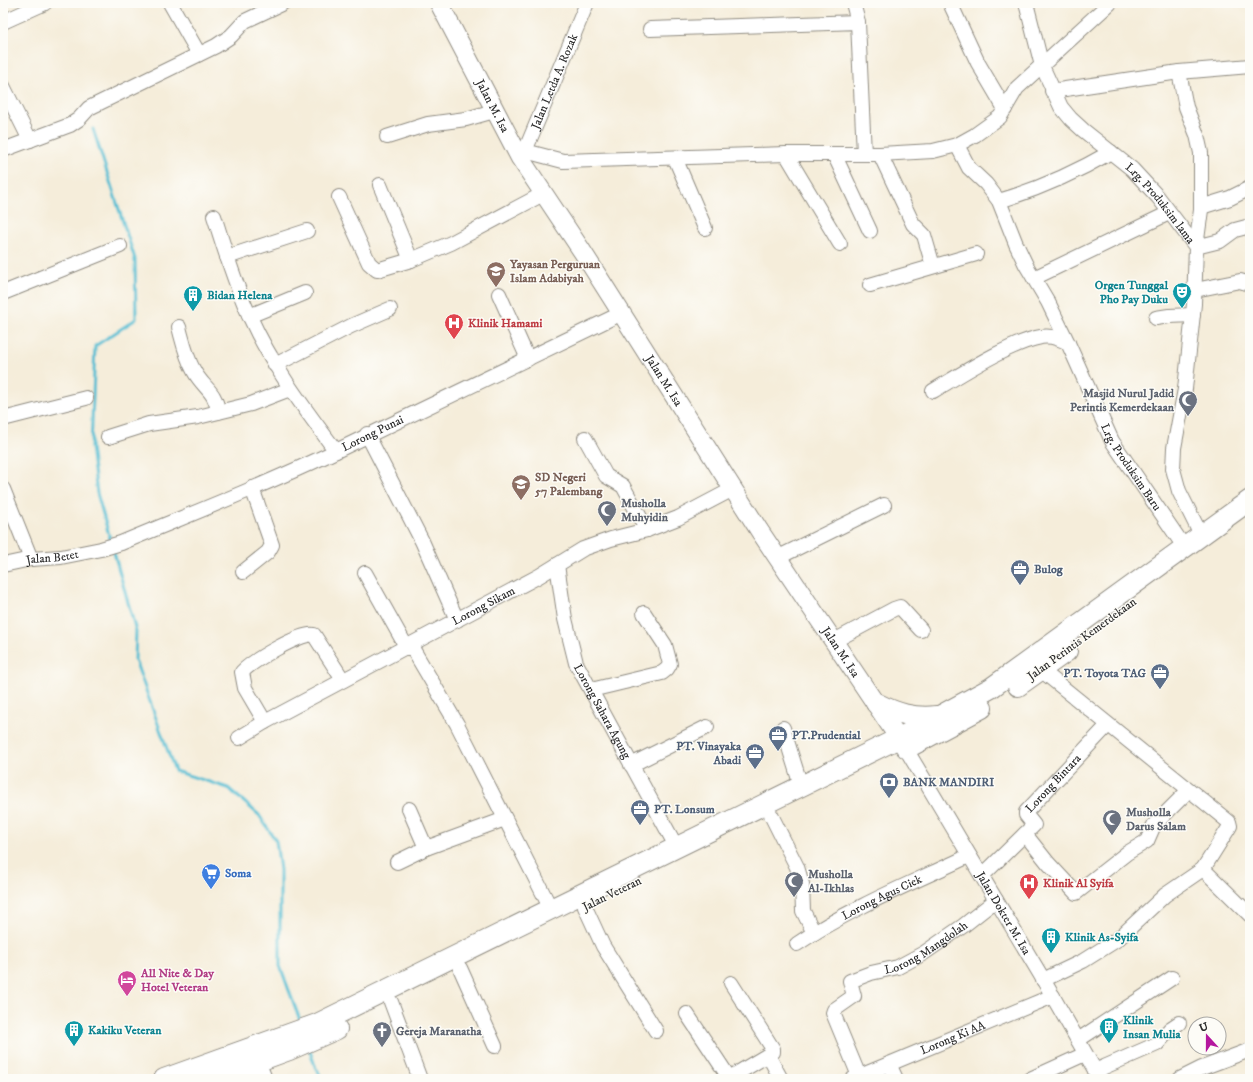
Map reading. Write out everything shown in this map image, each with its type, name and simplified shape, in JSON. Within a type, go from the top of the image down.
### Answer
[{"type":"highway","points":[[902,744],[940,716],[995,694],[1201,535],[1250,500]]},
{"type":"highway","name":"Jalan Perintis Kemerdekaan","points":[[902,744],[1041,670],[1250,516]]},
{"type":"highway","points":[[876,702],[891,711],[905,715],[919,718],[940,716]]},
{"type":"highway","name":"Jalan Veteran","points":[[318,1031],[551,909],[801,786],[902,744]]},
{"type":"highway","name":"Jalan Veteran","points":[[318,1031],[391,1002],[585,907],[771,815],[902,744]]},
{"type":"highway","points":[[209,1079],[259,1063],[286,1043],[318,1031]]},
{"type":"highway","points":[[164,1079],[259,1063]]},
{"type":"main road","name":"Jalan M. Isa","points":[[439,3],[494,112],[522,154],[543,194],[582,251],[620,314],[681,406],[733,489],[876,702],[902,744]]},
{"type":"street","points":[[3,22],[45,3]]},
{"type":"street","points":[[170,3],[199,54]]},
{"type":"street","points":[[3,150],[70,125],[79,119],[89,108],[225,40],[245,21],[283,3]]},
{"type":"street","name":"Jalan Letda A. Rozak","points":[[522,154],[587,3]]},
{"type":"street","points":[[853,3],[858,22],[864,154]]},
{"type":"street","points":[[950,3],[978,63],[1005,109]]},
{"type":"street","name":"Lrg. Produksim lama","points":[[1026,3],[1042,66],[1052,90],[1071,119],[1132,169],[1196,248],[1193,315],[1185,389],[1174,448],[1173,468],[1179,491],[1201,535]]},
{"type":"street","points":[[522,154],[562,161],[786,154],[880,154],[933,151],[957,145],[1000,117],[1017,88],[1042,66],[1095,9],[1110,3]]},
{"type":"street","points":[[650,29],[858,22]]},
{"type":"street","points":[[1052,90],[1179,72],[1250,66]]},
{"type":"street","points":[[1179,72],[1186,107],[1197,135],[1201,153],[1201,207],[1196,248],[1220,241],[1235,230],[1250,226]]},
{"type":"street","points":[[3,86],[30,140]]},
{"type":"street","points":[[387,137],[428,124],[466,119],[494,112]]},
{"type":"street","name":"Lrg. Produksim Baru","points":[[957,145],[969,168],[986,184],[999,201],[1016,244],[1048,302],[1068,343],[1112,441],[1186,548]]},
{"type":"street","points":[[999,201],[1049,184],[1111,152]]},
{"type":"street","points":[[786,154],[840,244]]},
{"type":"street","points":[[834,154],[870,231]]},
{"type":"street","points":[[880,154],[913,224],[924,235],[933,266]]},
{"type":"street","points":[[675,158],[705,228]]},
{"type":"street","points":[[380,185],[411,260]]},
{"type":"street","points":[[1201,207],[1230,198],[1250,188]]},
{"type":"street","points":[[340,197],[358,241],[372,266],[381,269],[411,260],[451,243],[543,194]]},
{"type":"street","points":[[1034,278],[1169,213]]},
{"type":"street","points":[[214,216],[227,257],[249,316],[275,365],[290,389],[336,451]]},
{"type":"street","points":[[227,257],[307,231]]},
{"type":"street","points":[[3,293],[120,246]]},
{"type":"street","points":[[870,285],[976,254]]},
{"type":"street","points":[[1195,290],[1240,281],[1250,284]]},
{"type":"street","points":[[249,316],[305,294]]},
{"type":"street","points":[[499,294],[528,359]]},
{"type":"street","points":[[275,365],[337,333],[390,309]]},
{"type":"street","name":"Lorong Punai","points":[[121,542],[252,488],[336,451],[367,434],[473,386],[620,314]]},
{"type":"street","points":[[1156,318],[1193,315]]},
{"type":"street","points":[[179,327],[186,354],[193,371],[214,396],[218,412]]},
{"type":"street","points":[[933,391],[964,372],[1025,342],[1050,336],[1068,343]]},
{"type":"street","points":[[108,437],[149,424],[218,412],[252,404],[290,389]]},
{"type":"street","points":[[3,420],[86,398]]},
{"type":"street","points":[[367,434],[422,541],[457,620]]},
{"type":"street","points":[[585,438],[606,476],[623,486],[647,530]]},
{"type":"street","points":[[244,572],[268,552],[272,545],[252,488]]},
{"type":"street","points":[[3,489],[31,559]]},
{"type":"street","name":"Lorong Sikam","points":[[239,738],[265,722],[343,680],[409,647],[595,543],[647,530],[678,518],[733,489]]},
{"type":"street","points":[[778,557],[884,505]]},
{"type":"street","name":"Jalan Betet","points":[[3,565],[31,559],[61,557],[101,549],[121,542]]},
{"type":"street","name":"Lorong Sahara Agung","points":[[557,565],[572,653],[677,848]]},
{"type":"street","points":[[365,573],[457,724],[551,909]]},
{"type":"street","points":[[834,641],[900,607],[921,630]]},
{"type":"street","points":[[591,690],[662,673],[667,669],[670,664],[665,645],[644,613]]},
{"type":"street","points":[[265,722],[245,688],[242,672],[254,662],[300,637],[310,634],[314,635],[343,680]]},
{"type":"street","points":[[1041,670],[1229,822],[1230,826],[1206,865],[1165,895],[1118,939],[1083,961],[1043,980]]},
{"type":"street","name":"Lorong Bintara","points":[[982,876],[1034,825],[1026,815],[1026,812],[1108,725]]},
{"type":"street","points":[[631,764],[707,727]]},
{"type":"street","points":[[783,728],[801,786]]},
{"type":"street","name":"Jalan Dokter M. Isa","points":[[902,744],[1053,996],[1097,1075]]},
{"type":"street","points":[[1024,834],[1076,893],[1127,853],[1146,843],[1154,825],[1189,790]]},
{"type":"street","points":[[409,809],[426,848]]},
{"type":"street","points":[[771,815],[797,867],[802,884],[803,910],[814,933]]},
{"type":"street","points":[[397,862],[426,848],[505,819]]},
{"type":"street","name":"Lorong Agus Ciek","points":[[797,944],[814,933],[880,898],[969,856]]},
{"type":"street","points":[[1206,865],[1250,915]]},
{"type":"street","name":"Lorong Mangdolah","points":[[856,1078],[832,1013],[854,996],[849,982],[871,973],[898,967],[924,953],[963,926],[996,900]]},
{"type":"street","points":[[585,907],[607,953],[656,1031]]},
{"type":"street","points":[[460,968],[495,1046]]},
{"type":"street","points":[[1078,1040],[1172,978]]},
{"type":"street","points":[[687,1014],[730,1077],[773,1052],[773,1049],[731,983]]},
{"type":"street","name":"Lorong Ki AA","points":[[856,1078],[1053,996]]},
{"type":"street","points":[[391,1002],[420,1079]]},
{"type":"street","points":[[1097,1075],[1157,1044],[1170,1029],[1179,1023]]},
{"type":"street","points":[[1180,1079],[1202,1068],[1250,1050]]},
{"type":"street","points":[[1030,1079],[1085,1054]]},
{"type":"street","points":[[768,1055],[781,1079]]},
{"type":"street","points":[[889,1064],[896,1079]]},
{"type":"waterway","points":[[93,129],[135,259],[136,319],[95,346],[91,447],[97,493],[111,542]]},
{"type":"waterway","points":[[113,549],[136,631],[135,660],[175,771],[228,788],[259,815],[276,841],[280,870],[280,966],[301,1023]]},
{"type":"waterway","points":[[309,1048],[316,1069],[323,1079]]},
{"type":"place","name":"Yayasan Perguruan Islam Adabiyah","points":[[496,288]]},
{"type":"place","name":"Orgen Tunggal Pho Pay Duku","points":[[1182,309]]},
{"type":"place","name":"Bidan Helena","points":[[193,312]]},
{"type":"place","name":"Klinik Hamami","points":[[454,340]]},
{"type":"place","name":"Masjid Nurul Jadid Perintis Kemerdekaan","points":[[1188,417]]},
{"type":"place","name":"SD Negeri 57 Palembang","points":[[521,501]]},
{"type":"place","name":"Musholla Muhyidin","points":[[607,527]]},
{"type":"place","name":"Bulog","points":[[1020,586]]},
{"type":"place","name":"PT. Toyota TAG","points":[[1160,690]]},
{"type":"place","name":"PT.Prudential","points":[[778,752]]},
{"type":"place","name":"PT. Vinayaka Abadi","points":[[755,770]]},
{"type":"place","name":"BANK MANDIRI","points":[[889,799]]},
{"type":"place","name":"PT. Lonsum","points":[[640,826]]},
{"type":"place","name":"Musholla Darus Salam","points":[[1112,836]]},
{"type":"place","name":"Soma","points":[[211,890]]},
{"type":"place","name":"Musholla Al-Ikhlas","points":[[794,898]]},
{"type":"place","name":"Klinik Al Syifa","points":[[1029,900]]},
{"type":"place","name":"Klinik As-Syifa","points":[[1051,954]]},
{"type":"place","name":"All Nite & Day Hotel Veteran","points":[[127,997]]},
{"type":"place","name":"Klinik Insan Mulia","points":[[1109,1044]]},
{"type":"place","name":"Kakiku Veteran","points":[[74,1047]]},
{"type":"place","name":"Gereja Maranatha","points":[[382,1048]]}]
